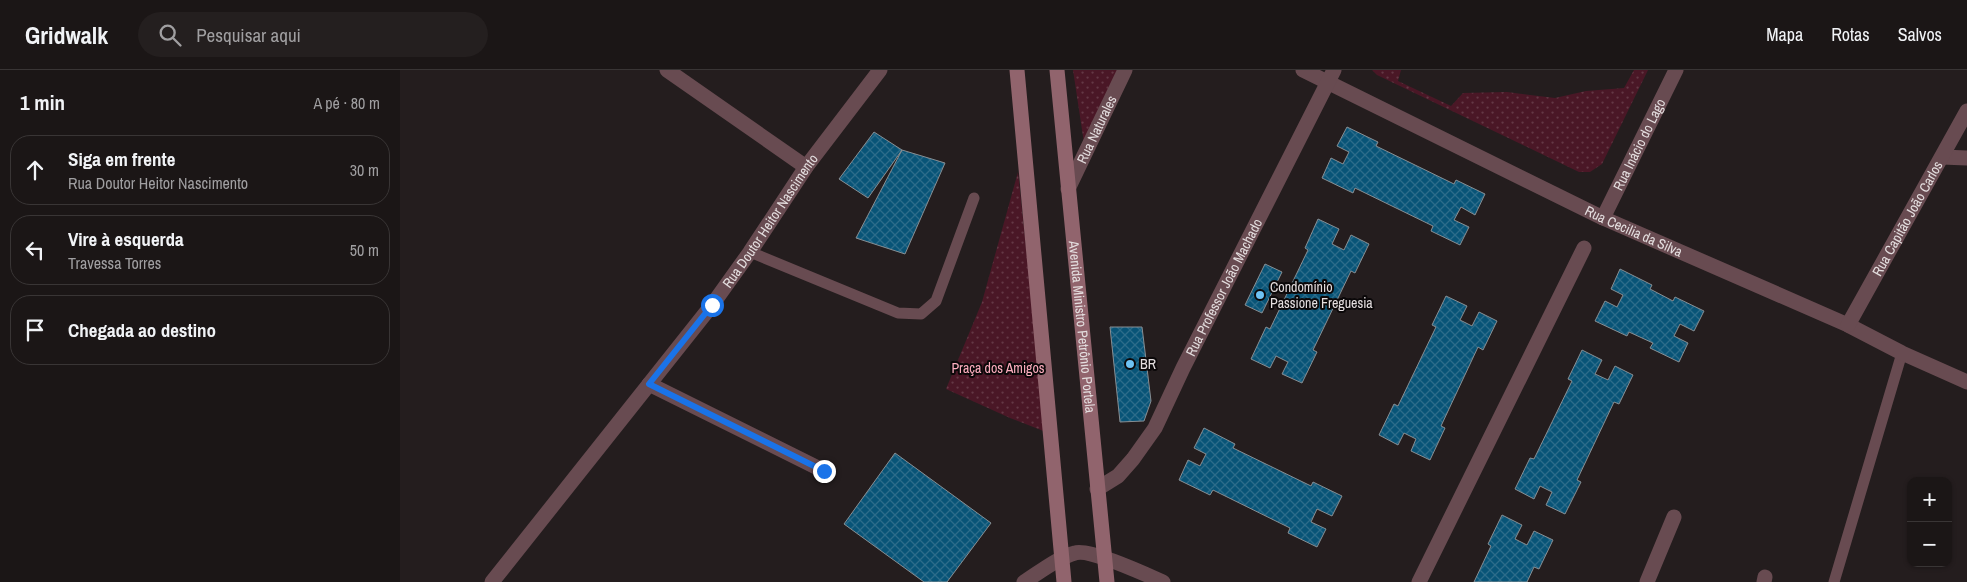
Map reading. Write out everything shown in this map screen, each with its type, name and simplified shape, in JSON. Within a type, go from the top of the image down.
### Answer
[{"type":"main road","points":[[1017,70],[1064,582]]},
{"type":"main road","name":"Avenida Ministro Petrônio Portela","points":[[1057,70],[1107,582]]},
{"type":"street","points":[[667,70],[806,167]]},
{"type":"street","name":"Rua Doutor Heitor Nascimento","points":[[492,582],[712,305],[750,252],[806,167],[880,70]]},
{"type":"street","name":"Rua Naturales","points":[[1068,189],[1125,70]]},
{"type":"street","name":"Rua Cecilia da Silva","points":[[1303,70],[1331,76],[1602,218],[1848,325],[1902,353],[1967,382]]},
{"type":"street","name":"Rua Inácio do Lago","points":[[1602,218],[1676,70]]},
{"type":"street","name":"Rua Professor João Machado","points":[[1097,490],[1118,476],[1133,459],[1154,428],[1182,368],[1331,76]]},
{"type":"street","name":"Rua Capitão João Carlos","points":[[1848,325],[1967,111]]},
{"type":"street","points":[[1942,157],[1967,158]]},
{"type":"street","points":[[1419,582],[1584,248]]},
{"type":"street","points":[[649,384],[824,471]]},
{"type":"street","points":[[1647,582],[1674,517]]},
{"type":"street","points":[[1024,582],[1062,558],[1076,552],[1104,558],[1163,582]]},
{"type":"lane","points":[[750,252],[898,313],[921,314],[936,301],[974,198]]},
{"type":"lane","points":[[1834,582],[1902,353]]},
{"type":"green space","points":[[1073,70],[1120,70],[1084,143]]},
{"type":"green space","points":[[1372,70],[1401,70],[1398,81],[1451,106],[1463,93],[1507,92],[1555,98],[1586,91],[1624,88],[1634,70],[1648,70],[1602,164],[1590,172],[1579,172],[1377,75]]},
{"type":"green space","name":"Praça dos Amigos","points":[[1018,172],[1046,432],[946,389],[982,302]]},
{"type":"building","points":[[1347,127],[1378,142],[1376,146],[1454,184],[1456,180],[1485,194],[1475,215],[1461,207],[1454,220],[1469,227],[1460,245],[1431,231],[1433,226],[1355,188],[1353,193],[1322,178],[1331,158],[1343,164],[1349,152],[1337,146]]},
{"type":"building","points":[[874,132],[902,150],[868,198],[839,179]]},
{"type":"building","points":[[902,150],[945,163],[905,254],[856,238]]},
{"type":"building","points":[[1318,219],[1339,229],[1332,244],[1344,250],[1351,235],[1369,244],[1355,273],[1351,271],[1313,350],[1317,352],[1302,383],[1282,374],[1288,362],[1276,356],[1270,368],[1251,359],[1266,327],[1270,329],[1308,250],[1305,248]]},
{"type":"building","name":"Condomínio Passione Freguesia","points":[[1265,264],[1282,272],[1262,313],[1245,305]]},
{"type":"building","points":[[1620,269],[1652,285],[1650,289],[1673,301],[1675,297],[1704,311],[1694,331],[1680,324],[1674,336],[1688,343],[1679,362],[1650,348],[1653,343],[1629,332],[1627,336],[1595,321],[1605,301],[1617,307],[1623,295],[1611,289]]},
{"type":"building","points":[[1446,296],[1467,306],[1460,320],[1472,326],[1479,312],[1497,321],[1483,350],[1478,347],[1441,426],[1445,428],[1430,460],[1411,451],[1416,439],[1404,433],[1398,445],[1379,435],[1394,404],[1398,406],[1436,327],[1432,325]]},
{"type":"building","name":"BR","points":[[1110,327],[1142,327],[1151,401],[1144,421],[1120,422]]},
{"type":"building","points":[[1582,350],[1602,360],[1595,374],[1608,380],[1615,366],[1633,375],[1619,404],[1614,402],[1577,480],[1581,482],[1565,514],[1546,505],[1552,492],[1540,486],[1534,499],[1515,489],[1530,458],[1534,459],[1572,381],[1568,379]]},
{"type":"building","points":[[1204,428],[1235,444],[1233,448],[1311,486],[1313,482],[1342,496],[1332,516],[1317,509],[1311,522],[1326,529],[1317,547],[1288,533],[1290,528],[1213,490],[1210,495],[1179,480],[1188,460],[1200,466],[1206,454],[1194,448]]},
{"type":"building","points":[[895,453],[991,523],[947,582],[924,582],[844,524]]},
{"type":"building","points":[[1502,515],[1522,525],[1515,539],[1527,545],[1534,531],[1553,540],[1539,569],[1534,567],[1527,582],[1474,582],[1491,546],[1488,544]]},
{"type":"place","name":"Condomínio Passione Freguesia","points":[[1260,295]]},
{"type":"place","name":"BR","points":[[1130,364]]},
{"type":"route","points":[[712,305],[649,384],[824,471]]}]
